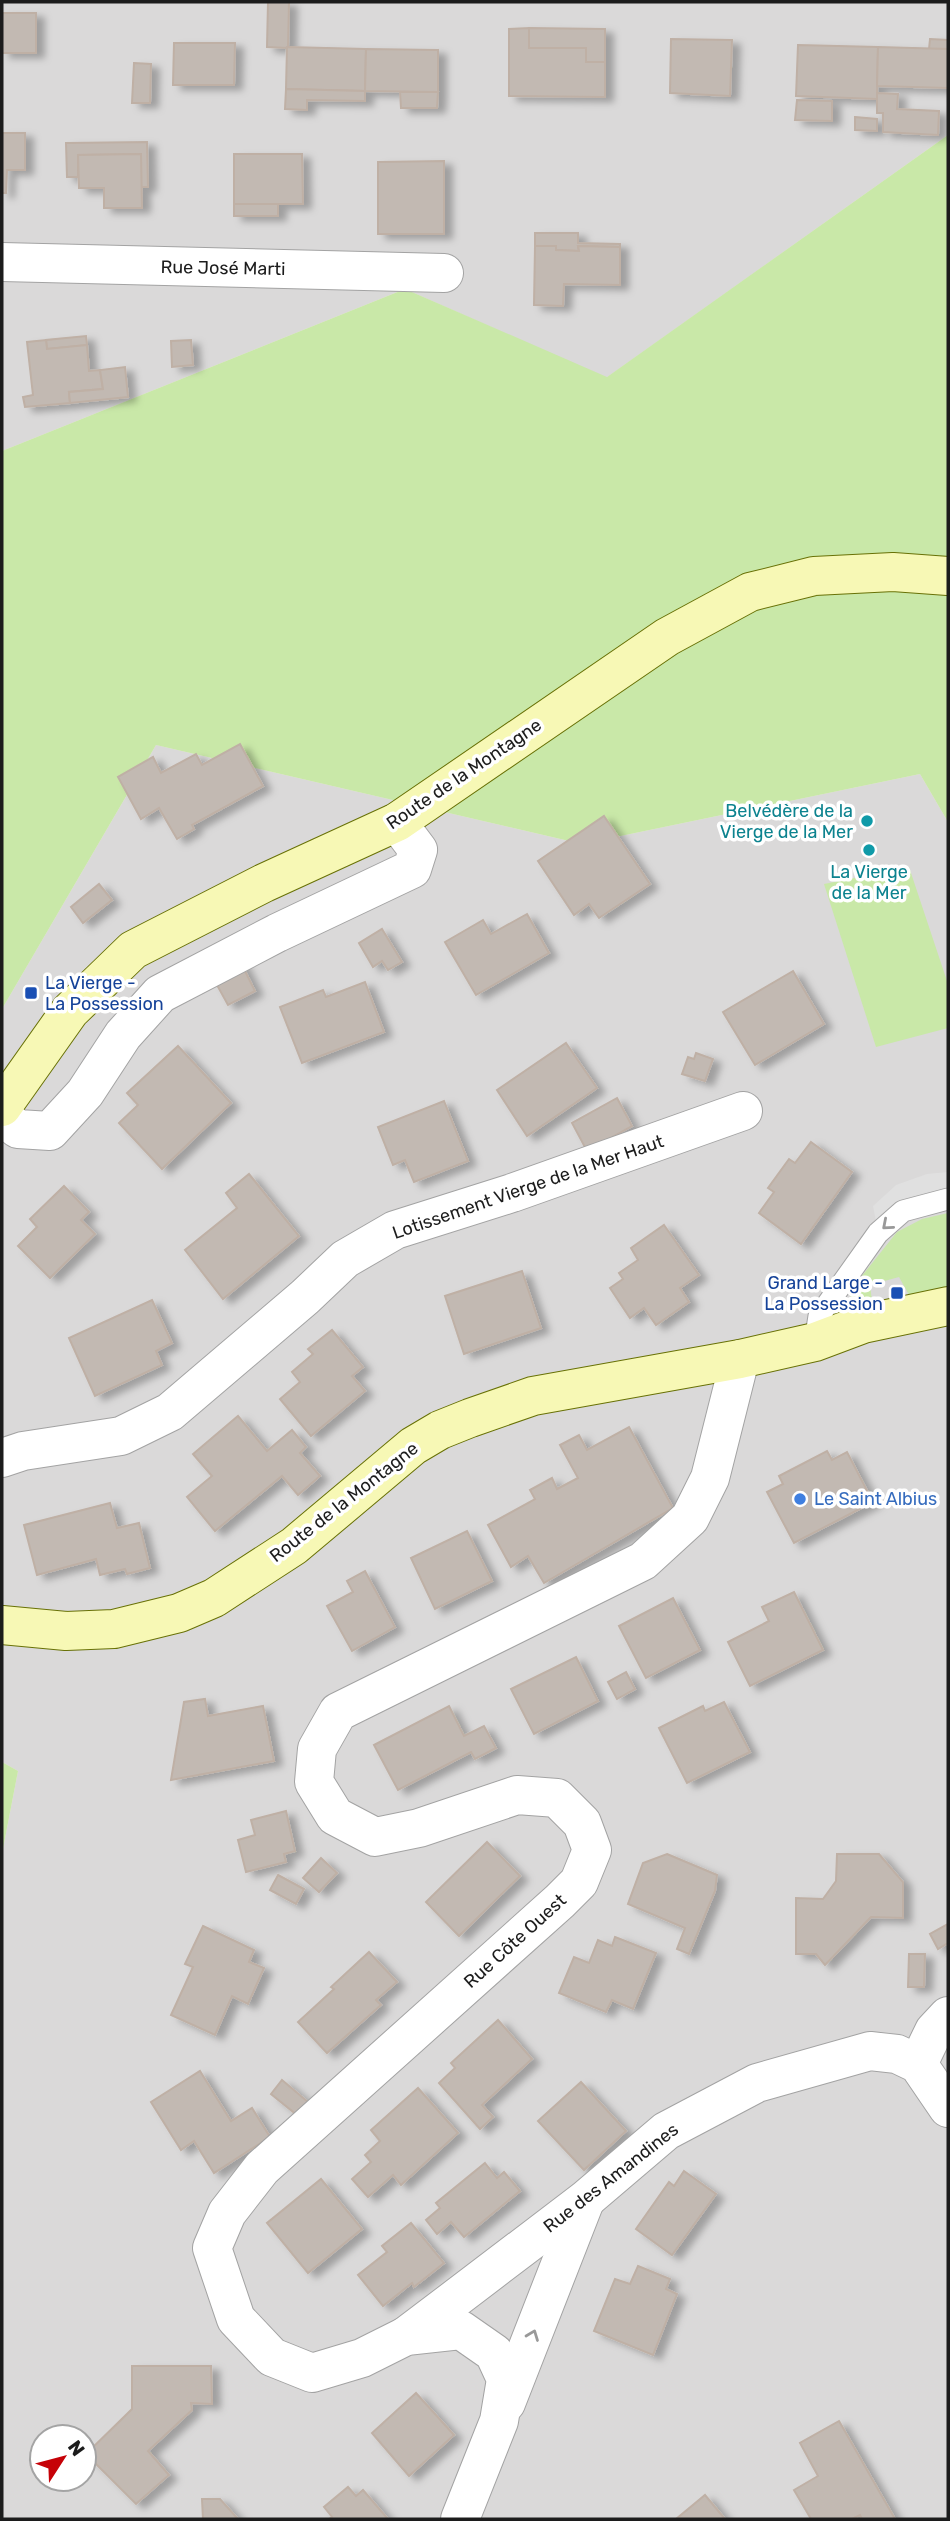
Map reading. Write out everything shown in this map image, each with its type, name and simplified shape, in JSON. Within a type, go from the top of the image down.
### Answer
[{"type":"main road","name":"Route de la Montagne","points":[[2,1107],[70,1011],[133,950],[264,883],[397,822],[667,638],[750,592],[825,575],[893,572],[948,576]]},
{"type":"main road","name":"Route de la Montagne","points":[[2,1625],[66,1631],[114,1629],[179,1613],[214,1598],[294,1546],[413,1446],[440,1430],[533,1396],[740,1359],[815,1342],[863,1324],[948,1307]]},
{"type":"main road","name":"Route de la Montagne","points":[[815,1342],[866,1342],[948,1329]]},
{"type":"street","name":"Rue José Marti","points":[[2,262],[444,273]]},
{"type":"street","points":[[2,1117],[18,1129],[50,1131],[85,1093],[123,1035],[160,993],[277,933],[412,869],[418,850],[397,822]]},
{"type":"street","name":"Lotissement Vierge de la Mer Haut","points":[[2,1458],[23,1451],[121,1436],[170,1412],[305,1297],[345,1259],[396,1230],[512,1193],[743,1111]]},
{"type":"street","name":"Rue Côte Ouest","points":[[460,2519],[499,2421],[506,2379],[494,2353],[461,2330],[406,2336],[362,2358],[312,2373],[272,2357],[236,2319],[212,2248],[227,2213],[262,2168],[561,1901],[579,1882],[592,1850],[582,1823],[557,1798],[517,1795],[419,1828],[375,1837],[335,1816],[314,1782],[317,1748],[338,1712],[643,1561],[690,1518],[710,1478],[740,1359]]},
{"type":"street","points":[[948,2016],[933,2031],[918,2064],[948,2108]]},
{"type":"street","name":"Rue des Amandines","points":[[406,2336],[585,2200],[666,2131],[757,2083],[870,2051],[897,2053],[918,2064]]},
{"type":"street","points":[[499,2421],[585,2200]]},
{"type":"lane","points":[[815,1342],[819,1316],[878,1233],[903,1211],[948,1199]]},
{"type":"shaded area","points":[[2,2],[948,2],[948,135],[606,378],[405,289],[2,451]]},
{"type":"shaded area","points":[[156,745],[582,844],[920,774],[948,822],[948,2519],[2,2519],[2,1854],[18,1771],[2,1762],[2,1009]]},
{"type":"shaded area","points":[[948,1172],[948,1199],[878,1233],[873,1206],[896,1185],[927,1174]]},
{"type":"green space","points":[[948,135],[948,822],[920,774],[582,844],[156,745],[2,1009],[2,451],[405,289],[607,377]]},
{"type":"green space","points":[[909,867],[948,984],[948,1028],[876,1047],[824,884]]},
{"type":"green space","points":[[948,1213],[948,1287],[909,1295],[899,1277],[870,1285],[872,1301],[851,1300],[849,1292],[897,1232],[922,1219]]},
{"type":"green space","points":[[2,1762],[18,1771],[2,1854]]},
{"type":"building","points":[[268,2],[289,2],[288,48],[267,47]]},
{"type":"building","points":[[2,13],[36,13],[36,53],[2,53]]},
{"type":"building","points":[[529,28],[605,29],[605,62],[586,62],[586,48],[529,48]]},
{"type":"building","points":[[529,28],[529,48],[586,48],[586,62],[605,62],[605,97],[509,96],[509,29]]},
{"type":"building","points":[[671,39],[732,40],[730,96],[670,93]]},
{"type":"building","points":[[930,39],[948,40],[948,49],[929,49]]},
{"type":"building","points":[[174,43],[235,43],[234,85],[173,85]]},
{"type":"building","points":[[798,45],[878,47],[877,99],[796,96]]},
{"type":"building","points":[[287,47],[366,49],[365,91],[286,89]]},
{"type":"building","points":[[878,47],[948,49],[948,88],[877,86]]},
{"type":"building","points":[[366,49],[438,50],[438,92],[365,91]]},
{"type":"building","points":[[134,63],[151,64],[150,103],[132,103]]},
{"type":"building","points":[[286,89],[365,91],[365,101],[307,100],[307,110],[285,109]]},
{"type":"building","points":[[400,92],[438,92],[437,108],[401,108]]},
{"type":"building","points":[[877,93],[898,94],[897,109],[939,111],[938,135],[883,132],[883,113],[877,113]]},
{"type":"building","points":[[797,100],[832,101],[832,121],[795,120]]},
{"type":"building","points":[[855,117],[877,119],[877,131],[855,130]]},
{"type":"building","points":[[2,133],[25,133],[25,170],[7,170],[6,193],[2,193]]},
{"type":"building","points":[[147,142],[148,187],[141,187],[141,154],[78,155],[78,177],[67,177],[66,143]]},
{"type":"building","points":[[141,154],[142,208],[104,208],[104,188],[79,188],[78,155]]},
{"type":"building","points":[[234,154],[302,154],[303,204],[234,204]]},
{"type":"building","points":[[444,161],[444,234],[378,234],[378,162]]},
{"type":"building","points":[[234,204],[278,204],[278,216],[234,216]]},
{"type":"building","points":[[535,233],[578,233],[578,243],[620,244],[620,247],[578,246],[579,251],[556,250],[556,246],[535,246]]},
{"type":"building","points":[[535,246],[556,246],[556,250],[579,251],[578,246],[620,247],[620,285],[564,284],[563,306],[534,305]]},
{"type":"building","points":[[86,336],[87,345],[47,349],[46,340]]},
{"type":"building","points":[[46,340],[47,349],[87,345],[89,371],[100,370],[103,389],[69,392],[70,403],[25,407],[23,397],[33,395],[27,342]]},
{"type":"building","points":[[191,340],[193,365],[172,367],[171,341]]},
{"type":"building","points":[[125,367],[128,397],[70,403],[69,392],[103,389],[100,370]]},
{"type":"building","points":[[240,744],[263,786],[192,825],[194,829],[177,839],[159,808],[141,819],[118,777],[153,757],[161,773],[196,754],[202,765]]},
{"type":"building","points":[[604,816],[650,884],[599,918],[589,904],[574,915],[538,861]]},
{"type":"building","points":[[99,884],[112,900],[83,923],[71,907]]},
{"type":"building","points":[[527,914],[549,953],[476,995],[445,942],[483,920],[491,934]]},
{"type":"building","points":[[382,929],[402,962],[388,970],[382,961],[373,967],[359,943]]},
{"type":"building","points":[[240,961],[255,991],[228,1005],[212,976]]},
{"type":"building","points":[[793,971],[824,1024],[755,1065],[723,1012]]},
{"type":"building","points":[[365,982],[384,1032],[302,1063],[280,1007],[323,990],[326,997]]},
{"type":"building","points":[[566,1043],[597,1088],[527,1136],[497,1090]]},
{"type":"building","points":[[178,1046],[231,1103],[162,1169],[119,1123],[138,1105],[127,1093]]},
{"type":"building","points":[[696,1053],[713,1059],[705,1081],[682,1074],[688,1057],[694,1059]]},
{"type":"building","points":[[617,1098],[632,1126],[587,1151],[572,1123]]},
{"type":"building","points":[[444,1101],[468,1161],[414,1182],[405,1160],[393,1165],[378,1127]]},
{"type":"building","points":[[811,1142],[852,1172],[801,1244],[759,1213],[774,1192],[768,1188],[789,1159],[795,1163]]},
{"type":"building","points":[[249,1174],[299,1236],[223,1299],[185,1250],[237,1208],[226,1193]]},
{"type":"building","points":[[64,1186],[89,1212],[81,1220],[95,1234],[50,1278],[18,1246],[37,1227],[30,1219]]},
{"type":"building","points":[[664,1225],[699,1275],[680,1288],[689,1302],[656,1325],[644,1308],[630,1318],[610,1288],[623,1279],[619,1273],[638,1260],[631,1248]]},
{"type":"building","points":[[522,1271],[541,1328],[464,1354],[445,1296]]},
{"type":"building","points":[[152,1300],[172,1343],[156,1351],[162,1365],[95,1396],[69,1338]]},
{"type":"building","points":[[332,1330],[363,1367],[352,1376],[365,1391],[311,1436],[280,1399],[300,1382],[292,1372],[313,1354],[308,1349]]},
{"type":"building","points":[[238,1416],[267,1451],[292,1430],[306,1447],[300,1453],[320,1476],[298,1495],[282,1476],[215,1531],[187,1497],[212,1476],[193,1454]]},
{"type":"building","points":[[629,1427],[673,1508],[544,1583],[528,1556],[511,1567],[488,1525],[535,1499],[530,1490],[552,1478],[557,1489],[578,1478],[560,1445],[579,1435],[587,1450]]},
{"type":"building","points":[[827,1451],[832,1460],[847,1452],[873,1502],[794,1543],[767,1492],[783,1484],[779,1476]]},
{"type":"building","points":[[110,1503],[117,1528],[139,1523],[150,1568],[127,1574],[125,1569],[100,1575],[96,1559],[37,1575],[24,1525]]},
{"type":"building","points":[[467,1531],[492,1581],[435,1609],[411,1558]]},
{"type":"building","points":[[365,1571],[395,1627],[352,1651],[327,1606],[353,1592],[347,1581]]},
{"type":"building","points":[[794,1592],[823,1650],[750,1686],[728,1642],[769,1621],[762,1607]]},
{"type":"building","points":[[673,1598],[700,1650],[646,1678],[619,1626]]},
{"type":"building","points":[[576,1657],[598,1701],[534,1734],[511,1689]]},
{"type":"building","points":[[626,1672],[635,1689],[617,1699],[608,1682]]},
{"type":"building","points":[[205,1699],[208,1716],[263,1706],[274,1761],[171,1780],[184,1702]]},
{"type":"building","points":[[724,1702],[750,1752],[687,1783],[659,1728],[703,1706],[705,1711]]},
{"type":"building","points":[[449,1706],[464,1736],[484,1726],[496,1748],[475,1759],[471,1752],[398,1790],[374,1745]]},
{"type":"building","points":[[286,1811],[295,1851],[284,1854],[286,1862],[246,1872],[238,1840],[255,1835],[251,1820]]},
{"type":"building","points":[[487,1842],[520,1876],[459,1936],[426,1902]]},
{"type":"building","points":[[667,1854],[717,1875],[715,1891],[689,1954],[677,1949],[685,1928],[628,1904],[643,1863]]},
{"type":"building","points":[[837,1854],[879,1854],[903,1882],[903,1918],[871,1917],[825,1965],[816,1954],[796,1954],[796,1898],[823,1899],[836,1881]]},
{"type":"building","points":[[321,1858],[337,1873],[319,1892],[303,1878]]},
{"type":"building","points":[[278,1875],[304,1889],[296,1904],[270,1890]]},
{"type":"building","points":[[948,1924],[948,1943],[938,1949],[930,1934]]},
{"type":"building","points":[[203,1926],[254,1950],[249,1962],[264,1968],[248,2004],[232,1996],[215,2035],[171,2015],[193,1967],[185,1964]]},
{"type":"building","points":[[615,1937],[656,1953],[633,2009],[612,2000],[606,2012],[559,1993],[574,1957],[589,1963],[598,1940],[612,1946]]},
{"type":"building","points":[[369,1952],[397,1982],[376,2000],[381,2005],[327,2053],[298,2022]]},
{"type":"building","points":[[909,1954],[925,1954],[924,1987],[908,1987]]},
{"type":"building","points":[[498,2020],[532,2059],[482,2105],[493,2117],[480,2129],[439,2083],[455,2068],[451,2063]]},
{"type":"building","points":[[200,2071],[231,2121],[252,2108],[270,2137],[214,2173],[194,2141],[181,2150],[151,2102]]},
{"type":"building","points":[[282,2080],[308,2102],[297,2115],[271,2094]]},
{"type":"building","points":[[581,2082],[626,2131],[584,2170],[538,2121]]},
{"type":"building","points":[[418,2088],[458,2133],[401,2185],[393,2175],[368,2197],[352,2179],[371,2162],[365,2155],[380,2141],[371,2130]]},
{"type":"building","points":[[485,2163],[497,2178],[504,2172],[520,2191],[464,2237],[451,2222],[437,2234],[426,2220],[440,2208],[436,2203]]},
{"type":"building","points":[[684,2171],[716,2194],[672,2255],[636,2229],[669,2182],[674,2186]]},
{"type":"building","points":[[321,2179],[362,2229],[308,2273],[267,2223]]},
{"type":"building","points":[[411,2223],[444,2263],[414,2287],[412,2283],[383,2306],[358,2275],[387,2252],[382,2246]]},
{"type":"building","points":[[638,2266],[670,2279],[666,2289],[677,2294],[653,2355],[594,2331],[615,2279],[630,2284]]},
{"type":"building","points":[[132,2366],[211,2366],[212,2404],[191,2403],[192,2410],[148,2451],[169,2475],[136,2504],[98,2466],[98,2442],[132,2409]]},
{"type":"building","points":[[416,2393],[454,2435],[409,2476],[372,2433]]},
{"type":"building","points":[[839,2421],[895,2519],[862,2519],[860,2515],[852,2519],[811,2519],[794,2490],[818,2476],[800,2443]]},
{"type":"building","points":[[348,2487],[356,2496],[363,2490],[388,2519],[329,2519],[332,2517],[324,2507]]},
{"type":"building","points":[[705,2495],[725,2519],[676,2519]]},
{"type":"building","points":[[202,2499],[220,2499],[238,2519],[203,2519]]},
{"type":"place","name":"Belvédère de la Vierge de la Mer","points":[[867,821]]},
{"type":"place","name":"La Vierge de la Mer","points":[[869,850]]},
{"type":"place","name":"La Vierge - La Possession","points":[[31,993]]},
{"type":"place","name":"Grand Large - La Possession","points":[[897,1293]]},
{"type":"place","name":"Le Saint Albius","points":[[800,1499]]}]
